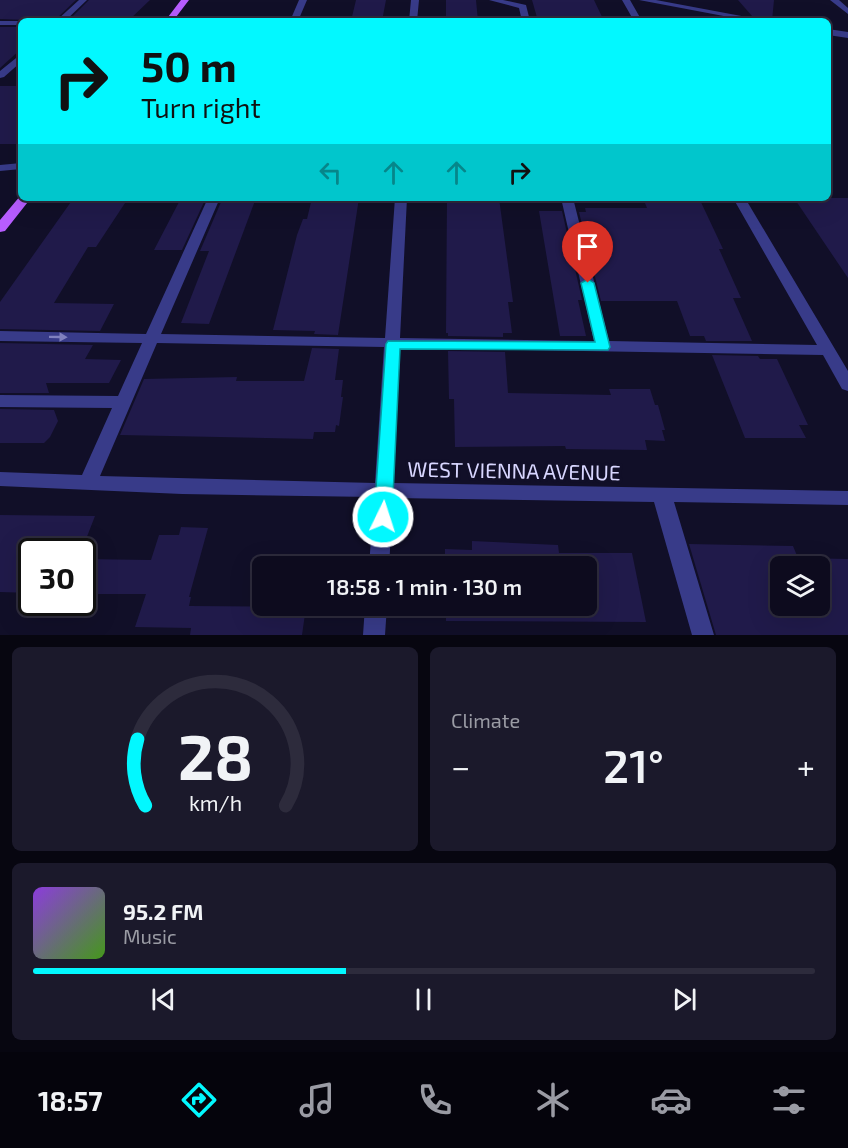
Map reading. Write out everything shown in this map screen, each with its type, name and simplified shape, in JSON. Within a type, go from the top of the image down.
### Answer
[{"type":"main road","points":[[171,18],[186,0]]},
{"type":"main road","points":[[0,228],[22,201]]},
{"type":"street","points":[[63,18],[83,0]]},
{"type":"street","points":[[295,18],[303,0]]},
{"type":"street","points":[[413,18],[415,0]]},
{"type":"street","points":[[493,0],[523,7],[525,18]]},
{"type":"street","points":[[626,0],[636,18]]},
{"type":"street","points":[[643,0],[738,18]]},
{"type":"street","points":[[834,0],[848,12]]},
{"type":"street","points":[[0,23],[18,23]]},
{"type":"street","points":[[831,32],[848,35]]},
{"type":"street","points":[[0,75],[18,60]]},
{"type":"street","points":[[0,75],[18,75]]},
{"type":"street","points":[[0,168],[18,166]]},
{"type":"street","points":[[88,482],[213,201]]},
{"type":"street","points":[[380,556],[401,201]]},
{"type":"street","points":[[568,201],[603,347]]},
{"type":"street","points":[[741,201],[848,385]]},
{"type":"street","points":[[0,336],[828,350]]},
{"type":"street","points":[[0,401],[124,402]]},
{"type":"street","name":"WEST VIENNA AVENUE","points":[[0,479],[182,487],[848,498]]},
{"type":"street","points":[[663,495],[703,635]]},
{"type":"street","points":[[374,635],[375,616]]},
{"type":"building","points":[[0,0],[76,0],[57,18],[0,19]]},
{"type":"building","points":[[89,0],[150,0],[131,18],[71,18]]},
{"type":"building","points":[[356,0],[386,0],[383,18],[352,18]]},
{"type":"building","points":[[446,0],[476,0],[478,18],[446,18]]},
{"type":"building","points":[[532,0],[594,0],[603,18],[537,18]]},
{"type":"building","points":[[738,0],[774,0],[772,18],[752,16]]},
{"type":"building","points":[[0,27],[18,27],[18,52],[0,68]]},
{"type":"building","points":[[0,86],[18,86],[18,144],[0,144]]},
{"type":"building","points":[[831,198],[848,198],[848,278],[796,201],[831,201]]},
{"type":"building","points":[[72,201],[126,201],[96,247],[88,247],[54,303],[114,304],[100,331],[0,329],[0,302]]},
{"type":"building","points":[[255,201],[209,324],[181,323],[209,251],[200,251],[221,202]]},
{"type":"building","points":[[311,201],[359,201],[338,335],[314,334],[315,331],[273,330],[297,235],[303,219],[307,219]]},
{"type":"building","points":[[447,201],[499,201],[513,302],[508,302],[512,333],[503,333],[503,337],[448,336],[446,333]]},
{"type":"building","points":[[644,201],[700,201],[723,249],[719,249],[741,298],[733,298],[752,341],[706,341],[704,336],[690,336],[677,301],[601,301],[579,212],[586,212],[585,208],[647,208]]},
{"type":"building","points":[[179,202],[204,202],[182,250],[154,250]]},
{"type":"building","points":[[539,211],[562,211],[582,300],[578,300],[586,336],[560,336]]},
{"type":"building","points":[[0,343],[93,345],[85,359],[121,360],[109,383],[46,383],[49,393],[0,393]]},
{"type":"building","points":[[312,348],[339,349],[335,380],[343,380],[341,397],[343,397],[339,426],[336,425],[335,432],[314,432],[313,439],[120,435],[144,379],[237,377],[236,381],[304,381]]},
{"type":"building","points":[[448,351],[505,352],[508,393],[611,395],[609,389],[650,389],[655,405],[658,405],[665,430],[662,430],[665,441],[645,440],[647,450],[566,449],[565,446],[455,447],[454,399],[449,399]]},
{"type":"building","points":[[712,355],[758,356],[760,359],[777,359],[808,425],[799,425],[806,438],[745,438]]},
{"type":"building","points":[[0,409],[54,410],[58,421],[50,437],[44,443],[0,443]]},
{"type":"building","points":[[0,515],[95,516],[86,538],[18,538],[18,593],[0,592]]},
{"type":"building","points":[[181,527],[208,528],[189,597],[191,597],[189,606],[252,607],[252,616],[305,616],[302,635],[190,635],[191,628],[135,627],[146,594],[96,594],[96,559],[151,560],[159,535],[179,535]]},
{"type":"building","points":[[472,541],[558,545],[559,553],[632,553],[646,622],[446,621],[446,616],[597,616],[597,556],[445,556],[445,549],[472,550]]},
{"type":"building","points":[[689,544],[793,546],[797,556],[770,556],[770,616],[830,616],[830,559],[848,559],[848,635],[716,635]]},
{"type":"route","points":[[383,517],[393,344],[603,347],[588,283]]}]
